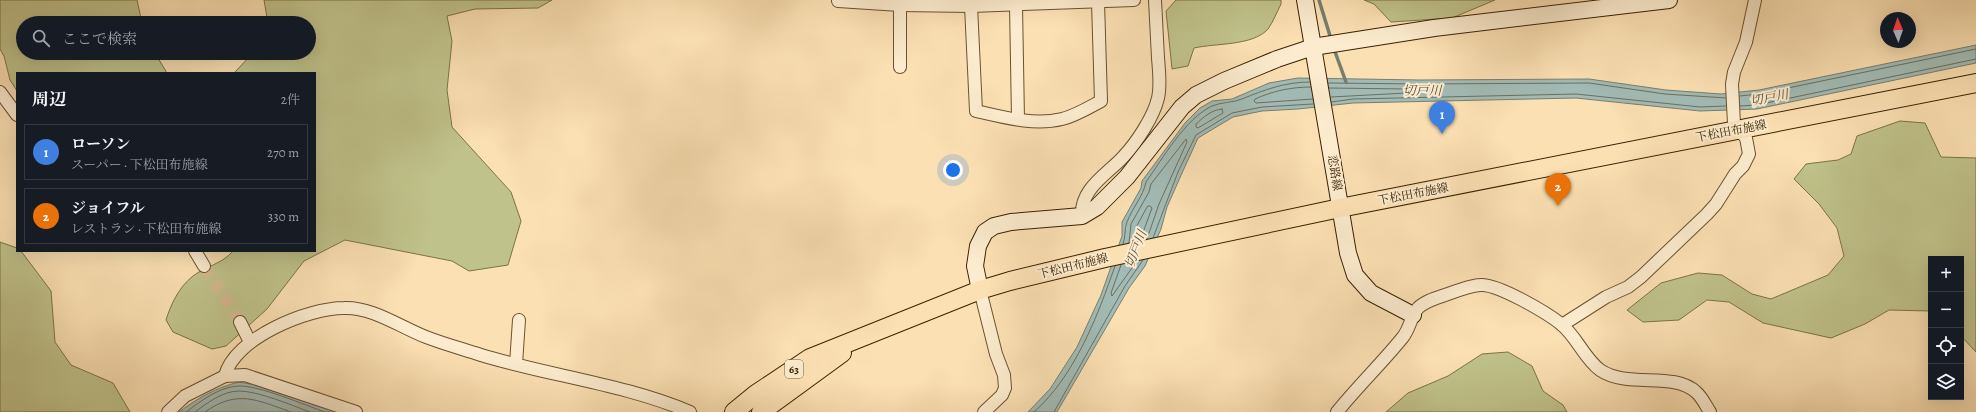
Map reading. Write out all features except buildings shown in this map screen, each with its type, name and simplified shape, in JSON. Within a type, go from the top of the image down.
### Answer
[{"type":"main road","name":"下松田布施線","points":[[734,412],[756,394],[810,358],[980,290],[1105,258],[1736,122],[1976,83]]},
{"type":"main road","name":"下松田布施線","points":[[760,412],[860,339]]},
{"type":"street","points":[[838,0],[900,5],[1016,6],[1134,0]]},
{"type":"street","points":[[1082,216],[1081,207],[1084,197],[1103,174],[1124,157],[1137,140],[1158,98],[1159,80],[1155,0]]},
{"type":"street","name":"恋路線","points":[[1305,0],[1348,253],[1355,275],[1371,293],[1413,315]]},
{"type":"street","points":[[984,412],[1002,395],[1004,375],[996,354],[975,266],[978,246],[984,232],[994,226],[1011,222],[1082,216],[1097,207],[1127,177],[1172,117],[1196,95],[1277,59],[1313,47],[1434,28],[1669,0]]},
{"type":"street","points":[[1562,325],[1606,297],[1628,287],[1641,277],[1707,214],[1716,204],[1734,174],[1743,166],[1749,154],[1746,138],[1736,122],[1732,84],[1734,72],[1746,42],[1755,0]]},
{"type":"street","points":[[971,6],[976,111],[1018,119],[1048,121],[1063,119],[1100,101],[1098,2]]},
{"type":"street","points":[[900,5],[900,67]]},
{"type":"street","points":[[1016,6],[1018,119]]},
{"type":"street","points":[[0,92],[16,114]]},
{"type":"street","points":[[196,252],[204,266]]},
{"type":"street","points":[[1337,412],[1404,336],[1413,315],[1419,307],[1427,302],[1458,290],[1481,285],[1492,286],[1506,292],[1562,325],[1574,337],[1588,358],[1601,370],[1613,376],[1631,380],[1684,385],[1696,392],[1710,412]]},
{"type":"street","points":[[225,376],[228,366],[250,342],[266,331],[321,311],[344,308],[363,310],[427,338],[482,355],[632,393],[690,412]]},
{"type":"street","points":[[516,364],[519,320]]},
{"type":"street","points":[[240,322],[250,342]]},
{"type":"street","points":[[168,412],[185,396],[225,376],[245,375],[356,412]]},
{"type":"green space","points":[[0,0],[137,0],[140,16],[16,16],[16,60],[159,60],[166,72],[16,72],[16,89],[10,80],[4,56],[0,49]]},
{"type":"green space","points":[[264,0],[552,0],[538,8],[475,9],[447,16],[452,41],[447,90],[452,127],[511,192],[521,221],[508,265],[469,271],[452,261],[345,240],[304,261],[267,309],[226,346],[212,349],[173,332],[166,320],[173,302],[184,285],[193,276],[224,259],[232,252],[316,252],[316,72],[235,72],[246,60],[316,60],[316,16],[267,16]]},
{"type":"green space","points":[[1176,0],[1281,0],[1281,4],[1268,29],[1261,34],[1244,41],[1194,48],[1188,66],[1172,69],[1166,11]]},
{"type":"green space","points":[[1364,0],[1495,0],[1452,18],[1391,22],[1374,4]]},
{"type":"green space","points":[[1900,121],[1925,123],[1941,157],[1976,158],[1976,352],[1964,339],[1964,256],[1928,256],[1928,311],[1889,310],[1865,324],[1831,338],[1763,323],[1729,302],[1707,300],[1679,320],[1643,322],[1627,310],[1661,283],[1698,273],[1722,275],[1752,294],[1771,299],[1828,275],[1844,256],[1837,228],[1819,204],[1794,179],[1806,164],[1838,160],[1851,154],[1857,136]]},
{"type":"green space","points":[[0,242],[16,248],[16,252],[22,252],[51,291],[55,342],[71,365],[113,383],[130,412],[0,412]]},
{"type":"green space","points":[[1508,352],[1532,366],[1543,391],[1563,405],[1567,412],[1386,412],[1408,393],[1448,376],[1482,354]]},
{"type":"water","name":"切戸川","points":[[1976,45],[1976,63],[1757,109],[1700,111],[1576,98],[1353,103],[1262,111],[1233,117],[1198,138],[1167,207],[1161,229],[1145,266],[1129,288],[1057,412],[1028,412],[1050,389],[1077,347],[1101,295],[1122,236],[1122,222],[1141,188],[1142,181],[1185,123],[1200,108],[1212,101],[1232,99],[1269,83],[1298,78],[1420,80],[1589,79],[1666,90],[1721,94],[1759,90]]},
{"type":"water","points":[[239,382],[266,387],[337,412],[179,412],[207,394],[222,387]]},
{"type":"waterway","points":[[1319,0],[1331,39]]},
{"type":"waterway","points":[[1334,49],[1346,82]]},
{"type":"tunnel","points":[[204,266],[240,322]]},
{"type":"place","name":"ローソン","points":[[1442,134]]},
{"type":"place","name":"ジョイフル","points":[[1558,206]]}]
